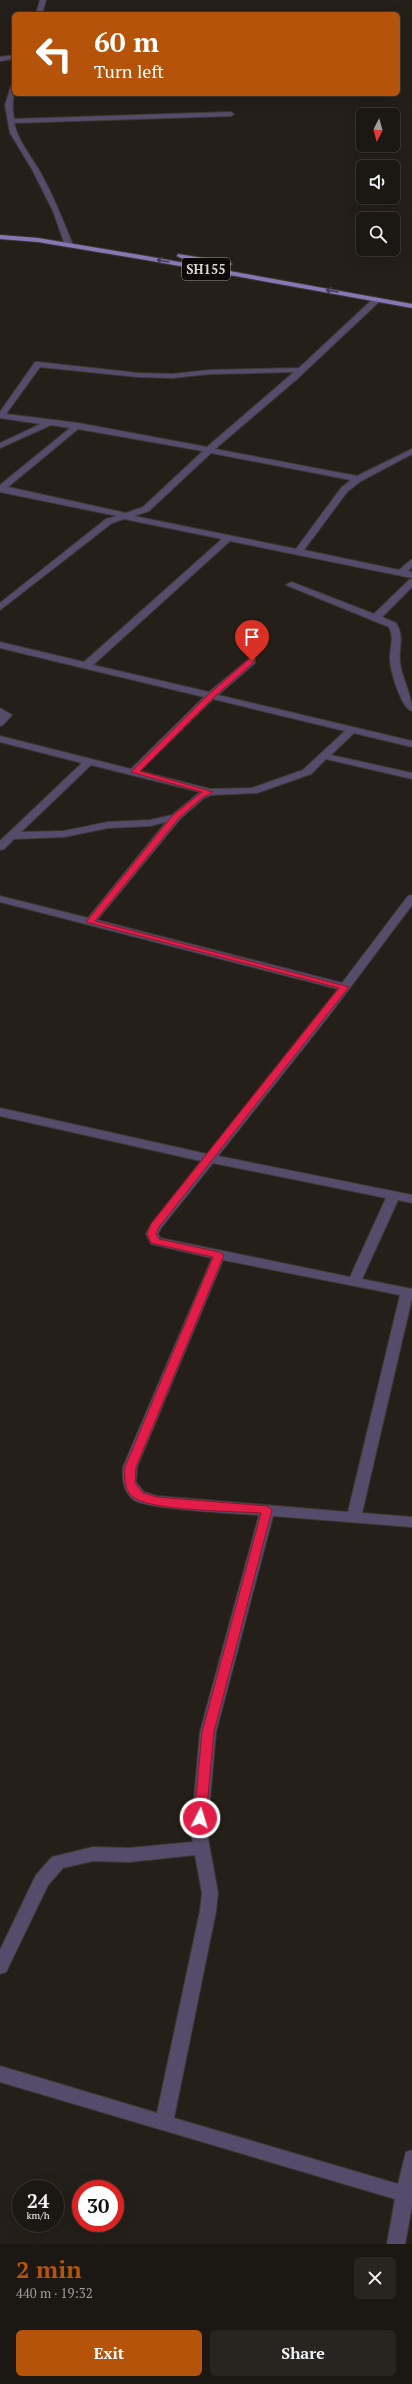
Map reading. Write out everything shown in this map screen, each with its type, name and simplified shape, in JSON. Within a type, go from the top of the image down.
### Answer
[{"type":"main road","name":"SH155","points":[[0,231],[412,306]]},
{"type":"main road","name":"SH155","points":[[0,237],[68,243],[233,265]]},
{"type":"main road","name":"SH155","points":[[241,267],[412,300]]},
{"type":"street","points":[[40,12],[43,0]]},
{"type":"street","points":[[0,59],[12,57]]},
{"type":"street","points":[[12,92],[8,105],[12,133],[36,171],[68,243]]},
{"type":"street","points":[[11,121],[231,114]]},
{"type":"street","points":[[0,607],[91,533],[109,521],[146,509],[378,299]]},
{"type":"street","points":[[301,370],[210,372],[172,376],[138,375],[106,370],[38,364],[1,416],[78,425],[358,479]]},
{"type":"street","points":[[0,446],[52,421]]},
{"type":"street","points":[[0,488],[78,425]]},
{"type":"street","points":[[298,552],[344,490],[358,479],[412,451]]},
{"type":"street","points":[[0,488],[228,538],[412,575]]},
{"type":"street","points":[[86,666],[228,538]]},
{"type":"street","points":[[401,573],[412,562]]},
{"type":"street","points":[[376,618],[412,582]]},
{"type":"street","points":[[291,586],[393,625],[398,635],[395,659],[408,704],[412,708]]},
{"type":"street","points":[[0,645],[412,744]]},
{"type":"street","points":[[134,772],[211,696],[252,661]]},
{"type":"street","points":[[0,711],[7,715],[0,724]]},
{"type":"street","points":[[0,739],[210,792],[253,791],[307,772],[351,730]]},
{"type":"street","points":[[324,756],[412,776]]},
{"type":"street","points":[[0,847],[90,761]]},
{"type":"street","points":[[90,922],[176,817],[200,796],[210,792]]},
{"type":"street","points":[[11,836],[64,834],[108,825],[150,823],[176,817]]},
{"type":"street","points":[[354,1517],[409,1293],[169,1245],[155,1241],[152,1234],[155,1227],[344,987],[408,910],[412,898]]},
{"type":"street","points":[[0,899],[344,987]]},
{"type":"street","points":[[0,1112],[210,1158],[412,1198]]},
{"type":"street","points":[[354,1282],[394,1195]]},
{"type":"street","points":[[219,1255],[130,1467],[129,1483],[139,1496],[157,1501],[412,1522]]},
{"type":"street","points":[[164,2123],[208,1911],[210,1893],[199,1832],[208,1732],[267,1510]]},
{"type":"street","points":[[0,1967],[42,1880],[58,1862],[93,1854],[129,1855],[202,1848]]},
{"type":"street","points":[[0,2074],[408,2195]]},
{"type":"street","points":[[396,2244],[408,2195],[412,2158]]},
{"type":"route","points":[[200,1818],[208,1732],[267,1510],[157,1501],[139,1496],[129,1483],[130,1467],[219,1255],[155,1241],[152,1234],[155,1227],[327,1011],[344,987],[90,922],[176,817],[200,796],[210,792],[134,772],[211,696],[252,661]]}]
